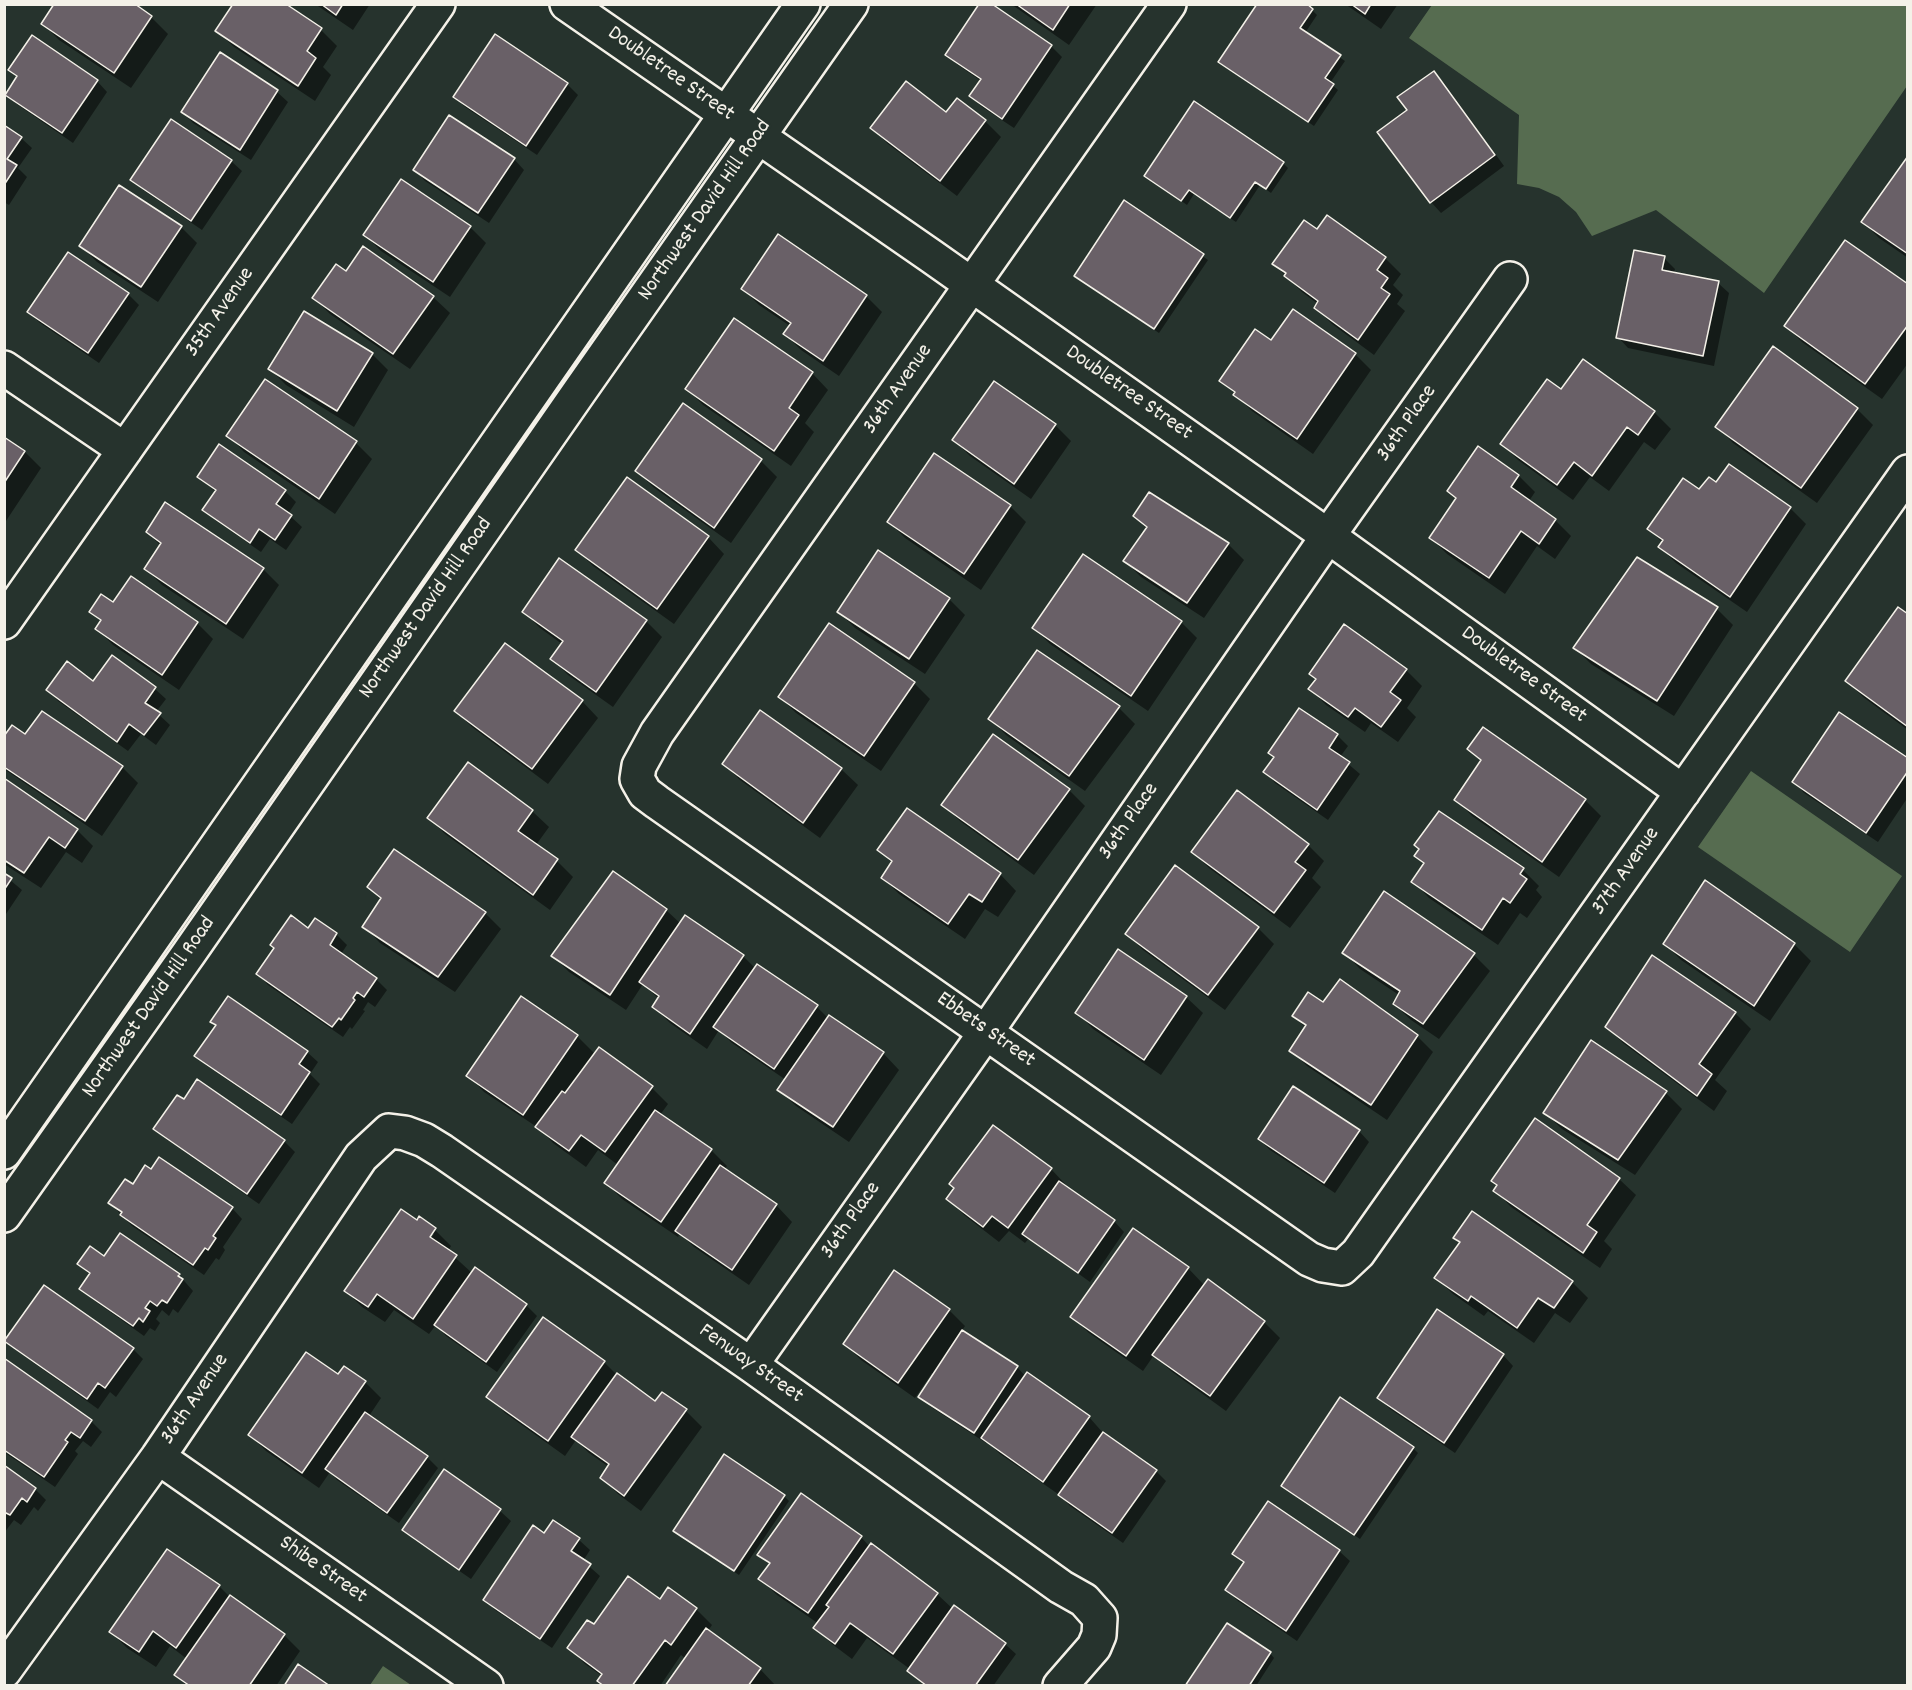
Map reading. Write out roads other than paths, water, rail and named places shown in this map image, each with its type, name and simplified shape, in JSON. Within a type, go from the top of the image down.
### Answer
[{"type":"street","name":"35th Avenue","points":[[4,622],[438,4]]},
{"type":"street","name":"Doubletree Street","points":[[567,4],[973,285],[1328,536],[1683,792]]},
{"type":"street","name":"Northwest David Hill Road","points":[[4,1152],[803,4]]},
{"type":"street","name":"Northwest David Hill Road","points":[[4,1215],[183,963],[851,4]]},
{"type":"street","name":"36th Avenue","points":[[637,779],[639,766],[657,733],[1169,4]]},
{"type":"street","name":"36th Place","points":[[751,1365],[986,1032],[1328,536],[1510,279]]},
{"type":"street","points":[[4,368],[125,450]]},
{"type":"street","name":"37th Avenue","points":[[1342,1268],[1358,1253],[1908,472]]},
{"type":"street","name":"Ebbets Street","points":[[637,779],[645,793],[657,802],[1309,1259],[1323,1265],[1342,1268]]},
{"type":"street","name":"36th Avenue","points":[[4,1671],[158,1457],[361,1157],[389,1131]]},
{"type":"street","name":"Fenway Street","points":[[389,1131],[405,1133],[442,1150],[751,1365],[1052,1580],[1084,1600],[1100,1618],[1099,1635],[1094,1647],[1060,1686]]},
{"type":"street","name":"Shibe Street","points":[[158,1457],[486,1686]]}]
